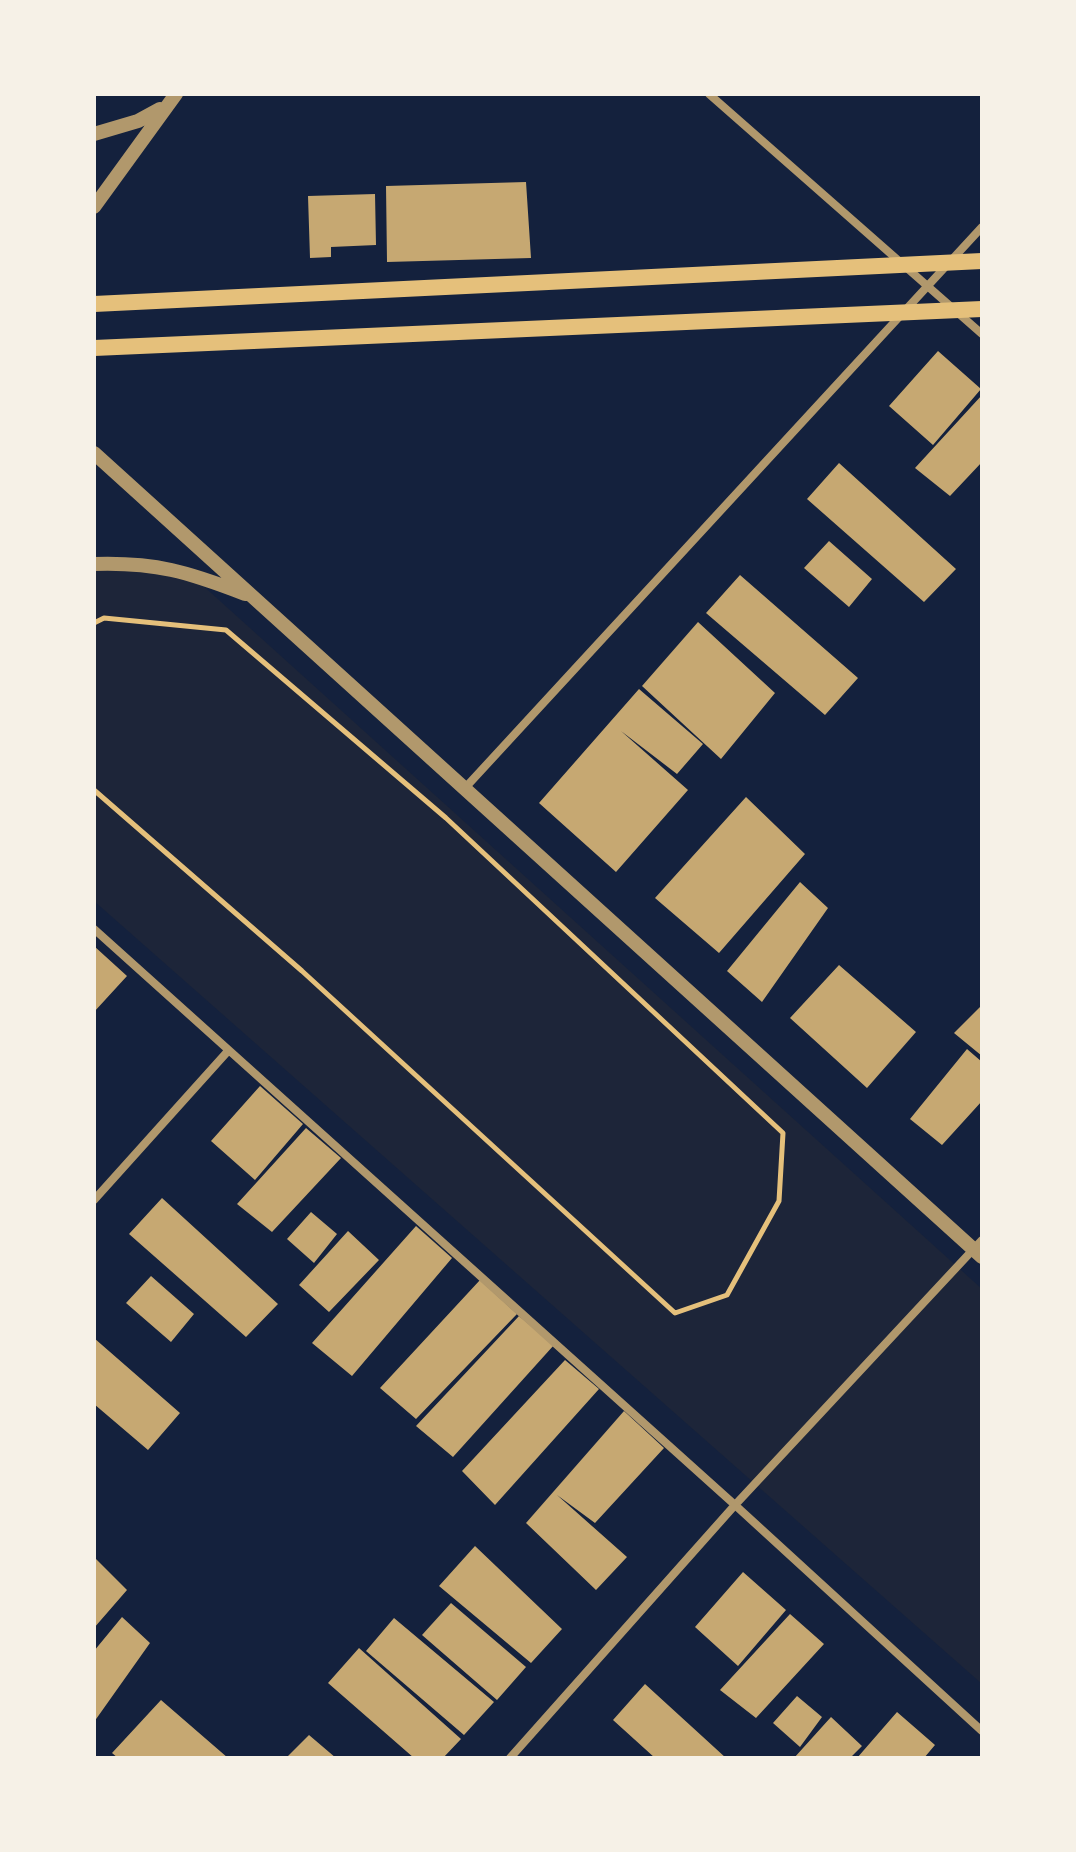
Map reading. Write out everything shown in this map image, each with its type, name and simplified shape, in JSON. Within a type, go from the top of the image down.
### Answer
[{"type":"main road","points":[[94,304],[982,261]]},
{"type":"main road","points":[[94,348],[982,309]]},
{"type":"street","points":[[709,94],[982,334]]},
{"type":"street","points":[[94,134],[138,121],[172,99]]},
{"type":"street","points":[[94,207],[172,99]]},
{"type":"street","points":[[465,788],[982,227]]},
{"type":"street","points":[[94,453],[979,1249],[735,1505],[510,1758]]},
{"type":"street","points":[[94,564],[158,565],[197,576],[255,599]]},
{"type":"street","points":[[94,929],[982,1731]]},
{"type":"street","points":[[94,1200],[228,1051]]},
{"type":"path","points":[[94,623],[104,618],[226,630],[446,818],[783,1133],[779,1201],[727,1295],[675,1313],[302,971],[94,790]]},
{"type":"shaded area","points":[[94,569],[137,569],[199,582],[982,1289],[982,1684],[94,901]]},
{"type":"building","points":[[526,182],[531,258],[387,262],[386,186]]},
{"type":"building","points":[[375,194],[376,245],[331,247],[331,257],[310,258],[308,196]]},
{"type":"building","points":[[938,351],[981,389],[933,445],[889,406]]},
{"type":"building","points":[[982,395],[982,462],[950,496],[915,468]]},
{"type":"building","points":[[839,463],[956,569],[924,602],[807,499]]},
{"type":"building","points":[[829,541],[872,579],[849,607],[804,568]]},
{"type":"building","points":[[740,575],[858,678],[825,715],[706,613]]},
{"type":"building","points":[[698,622],[775,693],[721,759],[642,686]]},
{"type":"building","points":[[639,689],[703,744],[677,774],[621,731],[688,790],[616,872],[539,803]]},
{"type":"building","points":[[746,797],[805,854],[719,953],[655,898]]},
{"type":"building","points":[[800,882],[828,908],[762,1002],[727,971]]},
{"type":"building","points":[[94,946],[127,976],[94,1012]]},
{"type":"building","points":[[839,965],[916,1032],[867,1088],[790,1018]]},
{"type":"building","points":[[982,1005],[982,1056],[954,1033]]},
{"type":"building","points":[[967,1049],[982,1062],[982,1101],[942,1145],[910,1119]]},
{"type":"building","points":[[260,1086],[303,1124],[255,1180],[211,1141]]},
{"type":"building","points":[[306,1128],[341,1158],[272,1232],[237,1204]]},
{"type":"building","points":[[162,1198],[278,1304],[246,1337],[129,1234]]},
{"type":"building","points":[[311,1212],[337,1234],[314,1263],[287,1239]]},
{"type":"building","points":[[416,1226],[452,1258],[352,1376],[312,1343]]},
{"type":"building","points":[[348,1231],[379,1260],[329,1312],[299,1285]]},
{"type":"building","points":[[151,1276],[194,1314],[171,1342],[126,1303]]},
{"type":"building","points":[[480,1280],[517,1314],[416,1419],[380,1388]]},
{"type":"building","points":[[519,1316],[554,1345],[453,1457],[416,1426]]},
{"type":"building","points":[[94,1338],[180,1413],[148,1450],[94,1404]]},
{"type":"building","points":[[565,1360],[599,1389],[495,1505],[462,1471]]},
{"type":"building","points":[[624,1411],[664,1448],[595,1523],[557,1495],[627,1557],[596,1590],[526,1523]]},
{"type":"building","points":[[475,1546],[562,1629],[531,1663],[439,1586]]},
{"type":"building","points":[[94,1557],[127,1590],[94,1628]]},
{"type":"building","points":[[743,1572],[786,1610],[738,1666],[695,1627]]},
{"type":"building","points":[[451,1603],[526,1667],[497,1700],[422,1635]]},
{"type":"building","points":[[790,1614],[824,1644],[756,1718],[720,1690]]},
{"type":"building","points":[[122,1617],[150,1643],[94,1722],[94,1651]]},
{"type":"building","points":[[394,1618],[494,1702],[464,1735],[366,1651]]},
{"type":"building","points":[[359,1648],[461,1739],[443,1758],[414,1758],[328,1683]]},
{"type":"building","points":[[645,1684],[726,1758],[655,1758],[613,1720]]},
{"type":"building","points":[[797,1696],[822,1717],[800,1747],[773,1723]]},
{"type":"building","points":[[161,1700],[228,1758],[118,1758],[112,1753]]},
{"type":"building","points":[[897,1712],[935,1745],[924,1758],[857,1758]]},
{"type":"building","points":[[831,1717],[862,1746],[850,1758],[794,1758]]},
{"type":"building","points":[[309,1735],[336,1758],[286,1758]]}]
